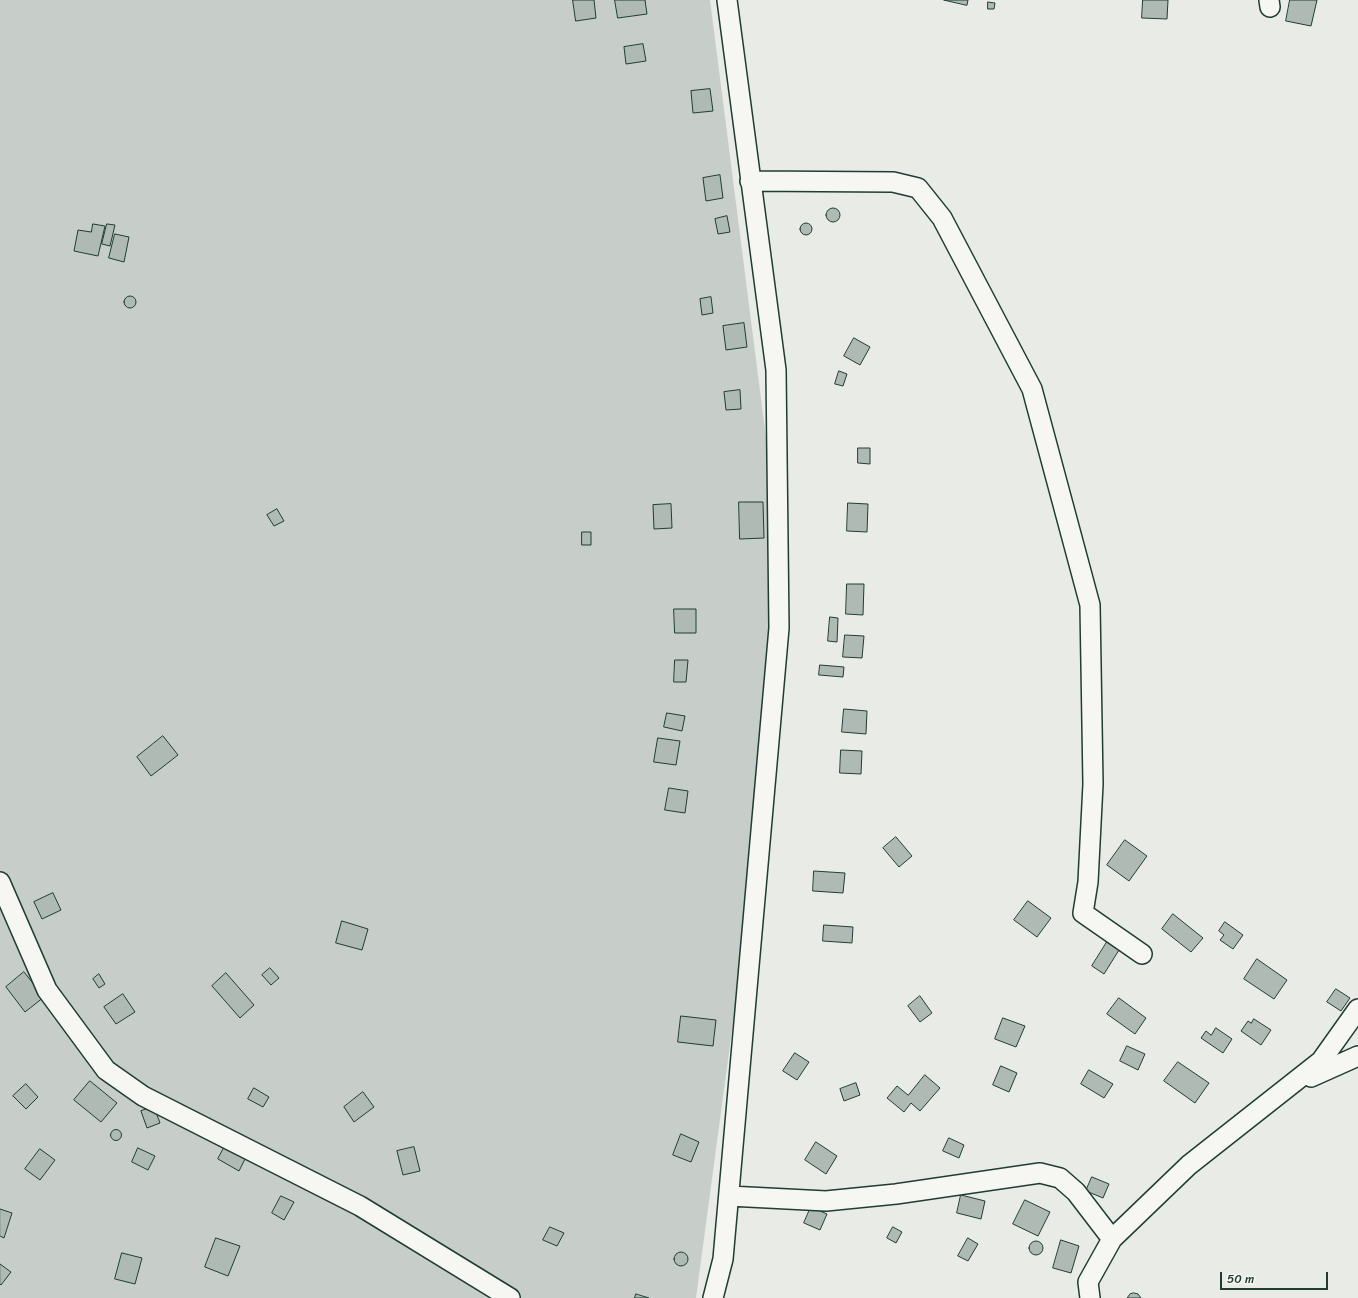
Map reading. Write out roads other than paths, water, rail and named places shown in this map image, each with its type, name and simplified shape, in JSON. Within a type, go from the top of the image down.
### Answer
[{"type":"street","points":[[713,1298],[723,1259],[780,628],[776,370],[727,0]]},
{"type":"street","points":[[750,180],[893,182],[918,188],[942,218],[1032,389],[1090,605],[1093,784],[1088,882],[1083,913],[1142,954]]},
{"type":"street","points":[[0,882],[47,990],[106,1070],[143,1096],[360,1206],[510,1298]]},
{"type":"street","points":[[1090,1298],[1088,1282],[1112,1239],[1189,1165],[1322,1061],[1358,1009]]},
{"type":"street","points":[[1290,1086],[1358,1056]]},
{"type":"street","points":[[729,1196],[826,1201],[896,1194],[1040,1173],[1060,1178],[1076,1192],[1112,1239]]}]
